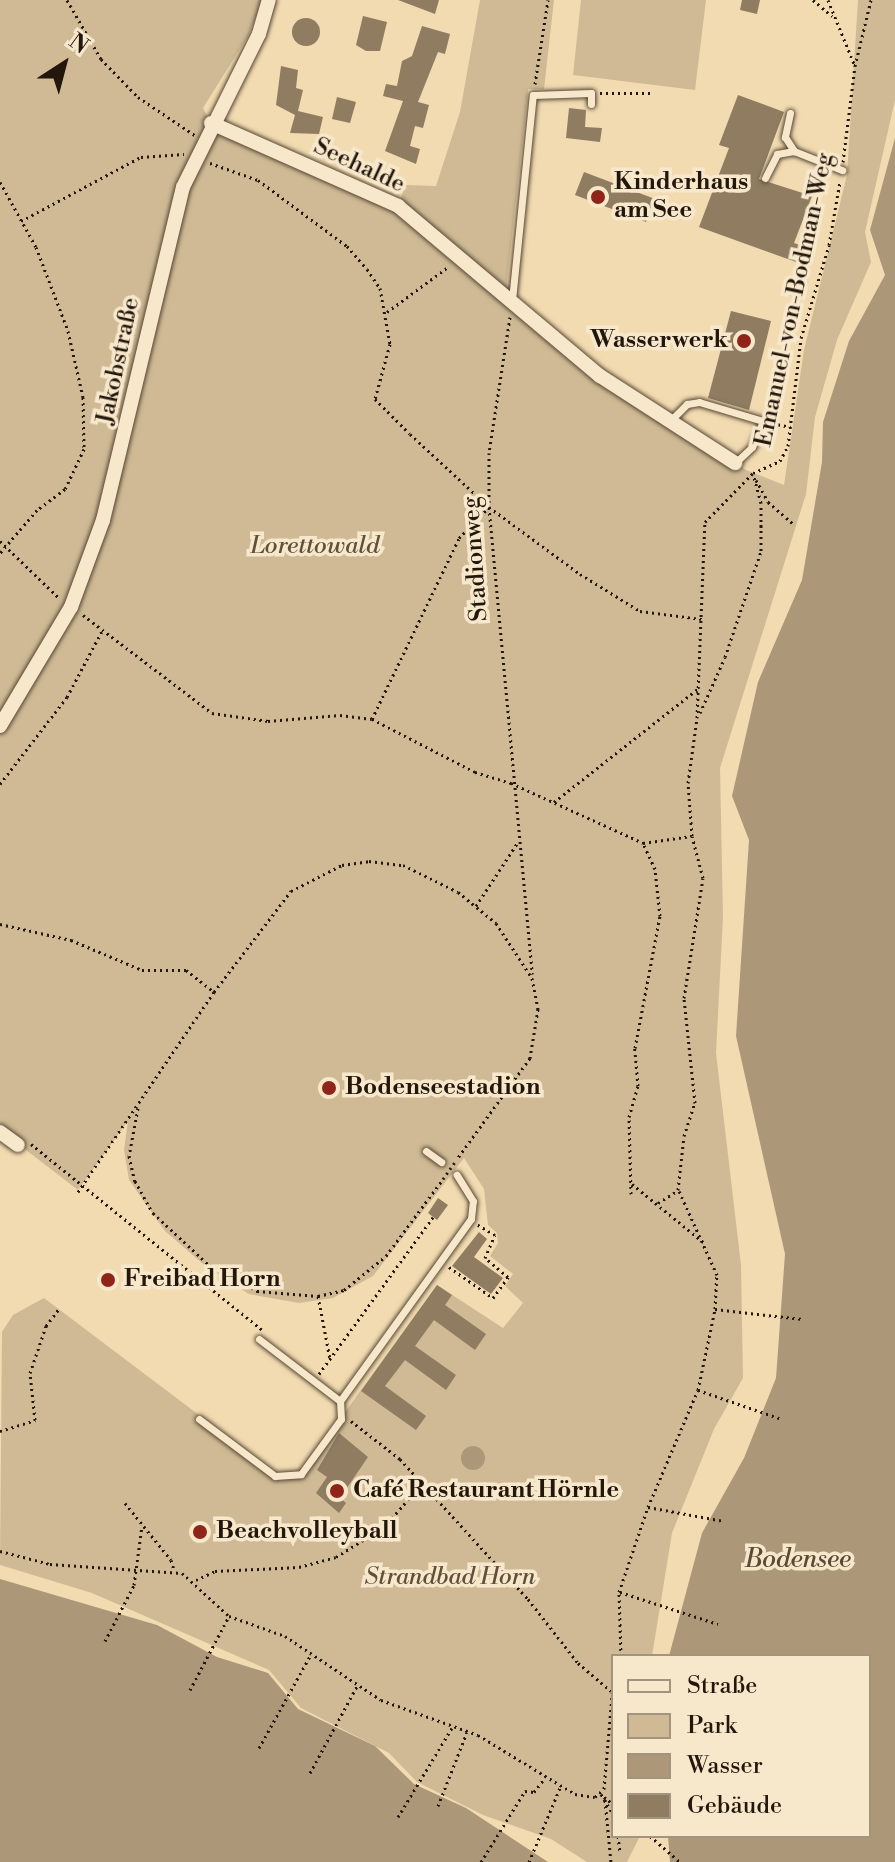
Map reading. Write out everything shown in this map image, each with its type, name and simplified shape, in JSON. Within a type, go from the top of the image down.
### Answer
[{"type":"street","name":"Jakobstraße","points":[[0,726],[71,607],[103,520],[151,309],[195,158],[259,34],[269,0]]},
{"type":"street","name":"Seehalde","points":[[211,123],[398,206],[600,376],[735,463]]},
{"type":"street","points":[[0,1132],[21,1142]]},
{"type":"lane","points":[[512,302],[518,206],[533,95],[591,93],[591,104]]},
{"type":"lane","points":[[790,113],[785,137],[794,151]]},
{"type":"lane","points":[[765,178],[777,154],[794,151],[842,170]]},
{"type":"lane","points":[[668,422],[687,404],[699,402],[763,421],[752,447],[735,463]]},
{"type":"lane","points":[[426,1151],[441,1162]]},
{"type":"lane","points":[[340,1401],[471,1219],[473,1201],[457,1175]]},
{"type":"lane","points":[[199,1419],[284,1479],[301,1474],[342,1415],[340,1401],[314,1374],[259,1339]]},
{"type":"path","points":[[67,0],[101,59],[138,97],[203,138]]},
{"type":"path","points":[[533,95],[548,0]]},
{"type":"path","points":[[813,0],[835,18]]},
{"type":"path","points":[[828,0],[855,66]]},
{"type":"path","name":"Emanuel-von-Bodman-Weg","points":[[678,1190],[684,1136],[695,1103],[684,998],[703,878],[692,836],[688,783],[699,688],[705,522],[753,473],[780,461],[791,427],[801,338],[829,245],[855,66],[871,0]]},
{"type":"path","points":[[591,93],[652,93]]},
{"type":"path","points":[[21,221],[141,157],[176,151],[258,180],[347,246],[380,288],[387,312],[390,344],[375,399],[489,507],[640,611],[703,619]]},
{"type":"path","points":[[0,182],[21,221],[68,331],[83,397],[84,449],[65,489],[37,510],[8,548],[0,553]]},
{"type":"path","points":[[387,312],[460,259]]},
{"type":"path","name":"Stadionweg","points":[[318,1296],[344,1290],[367,1275],[443,1179],[530,1058],[538,1009],[511,783],[489,507],[489,453],[512,302]]},
{"type":"path","points":[[763,421],[791,427]]},
{"type":"path","points":[[753,473],[768,502],[794,525]]},
{"type":"path","points":[[697,718],[725,657],[761,551],[761,503],[753,473]]},
{"type":"path","points":[[372,719],[459,538],[489,507]]},
{"type":"path","points":[[0,541],[71,607],[103,629],[171,687],[212,713],[268,721],[340,715],[372,719],[475,772],[511,783],[643,843],[692,836]]},
{"type":"path","points":[[0,784],[67,697],[103,629]]},
{"type":"path","points":[[553,803],[699,688]]},
{"type":"path","points":[[476,906],[518,841]]},
{"type":"path","points":[[631,1194],[629,1117],[638,1086],[635,1048],[660,916],[655,869],[643,843]]},
{"type":"path","points":[[78,1192],[214,992],[291,891],[342,865],[403,865],[476,906],[496,923],[532,978]]},
{"type":"path","points":[[0,924],[71,940],[142,970],[186,970],[214,992]]},
{"type":"path","points":[[143,1097],[131,1126],[129,1156],[135,1181],[161,1222],[231,1279],[286,1296],[318,1296],[330,1359]]},
{"type":"path","points":[[21,1142],[82,1186],[265,1332]]},
{"type":"path","points":[[631,1183],[706,1245]]},
{"type":"path","points":[[621,1654],[619,1592],[648,1507],[698,1390],[715,1309],[717,1275],[706,1245],[678,1190],[668,1201],[658,1203]]},
{"type":"path","points":[[314,1374],[330,1359],[433,1217]]},
{"type":"path","points":[[441,1262],[493,1298],[508,1277],[485,1258],[495,1235],[471,1219]]},
{"type":"path","points":[[0,1431],[35,1420],[30,1373],[46,1326],[59,1309]]},
{"type":"path","points":[[715,1309],[802,1319]]},
{"type":"path","points":[[698,1390],[779,1418]]},
{"type":"path","points":[[342,1415],[400,1459],[528,1599],[578,1663],[611,1687]]},
{"type":"path","points":[[195,1581],[215,1571],[299,1567],[336,1557],[384,1527],[421,1485]]},
{"type":"path","points":[[125,1503],[174,1570]]},
{"type":"path","points":[[648,1507],[724,1521]]},
{"type":"path","points":[[105,1641],[134,1585],[133,1569],[142,1526]]},
{"type":"path","points":[[0,1551],[50,1564],[174,1570],[195,1581],[229,1616],[285,1636],[381,1700],[468,1730],[560,1788],[591,1797],[611,1796]]},
{"type":"path","points":[[619,1592],[718,1624]]},
{"type":"path","points":[[190,1690],[229,1616]]},
{"type":"path","points":[[259,1748],[311,1654]]},
{"type":"path","points":[[310,1773],[357,1686]]},
{"type":"path","points":[[611,1716],[601,1794],[611,1810]]},
{"type":"path","points":[[398,1817],[453,1727]]},
{"type":"path","points":[[438,1806],[468,1730]]},
{"type":"path","points":[[481,1862],[525,1791],[534,1792],[545,1778]]},
{"type":"path","points":[[529,1862],[560,1788]]},
{"type":"path","points":[[601,1794],[611,1802]]},
{"type":"path","points":[[605,1800],[611,1862]]},
{"type":"path","points":[[618,1838],[620,1852]]},
{"type":"path","points":[[652,1838],[680,1862]]},
{"type":"green space","points":[[0,0],[263,0],[248,36],[203,108],[211,123],[398,206],[668,422],[746,470],[784,485],[804,350],[847,175],[858,0],[895,0],[895,100],[865,232],[871,262],[837,340],[815,417],[806,494],[720,768],[723,917],[716,1053],[741,1265],[743,1378],[714,1429],[672,1533],[652,1654],[611,1654],[611,1838],[639,1838],[627,1862],[587,1862],[551,1839],[483,1815],[417,1782],[389,1753],[301,1708],[269,1670],[92,1593],[0,1565],[2,1332],[13,1315],[44,1298],[284,1479],[301,1473],[437,1285],[503,1328],[523,1303],[505,1286],[513,1274],[490,1256],[498,1243],[497,1233],[488,1225],[484,1189],[464,1158],[373,1276],[333,1298],[299,1303],[249,1294],[203,1264],[165,1231],[129,1180],[124,1150],[128,1121],[78,1190],[0,1130]]},
{"type":"green space","points":[[480,0],[554,0],[544,89],[528,89],[506,291],[400,201],[405,185],[436,186],[460,112]]},
{"type":"green space","points":[[581,0],[706,0],[695,90],[573,75]]},
{"type":"water","name":"Bodensee","points":[[895,138],[895,1862],[670,1862],[668,1838],[871,1838],[871,1654],[670,1654],[702,1533],[744,1458],[776,1378],[785,1254],[736,1036],[749,840],[732,796],[758,682],[802,580],[822,462],[823,422],[849,341],[885,275],[870,230]]},
{"type":"water","points":[[473,1446],[482,1449],[485,1458],[482,1467],[473,1470],[464,1467],[461,1458],[464,1449]]},
{"type":"water","points":[[0,1579],[157,1625],[217,1657],[268,1673],[298,1709],[375,1746],[414,1784],[466,1808],[548,1862],[0,1862]]},
{"type":"building","points":[[398,0],[439,0],[435,14]]},
{"type":"building","points":[[742,0],[760,0],[757,14],[740,10]]},
{"type":"building","points":[[363,16],[387,22],[380,51],[366,51],[356,45]]},
{"type":"building","points":[[306,18],[316,22],[320,32],[316,42],[306,46],[296,42],[292,32],[296,22]]},
{"type":"building","points":[[422,26],[450,34],[445,54],[438,52],[418,102],[429,105],[423,128],[415,126],[410,146],[420,149],[416,164],[385,151],[403,101],[383,96],[386,84],[397,86],[402,61],[412,56]]},
{"type":"building","points":[[281,66],[298,70],[296,88],[303,90],[298,111],[323,117],[319,134],[290,133],[295,115],[276,105]]},
{"type":"building","points":[[738,95],[784,112],[759,179],[812,196],[794,243],[813,250],[807,266],[699,227],[729,148],[719,145]]},
{"type":"building","points":[[337,97],[356,102],[350,123],[332,119]]},
{"type":"building","points":[[569,108],[586,110],[585,127],[602,128],[600,142],[566,138]]},
{"type":"building","points":[[584,172],[655,199],[646,222],[575,195]]},
{"type":"building","name":"Wasserwerk","points":[[731,311],[771,321],[749,410],[708,398]]},
{"type":"building","points":[[438,1198],[448,1205],[437,1220],[428,1213]]},
{"type":"building","points":[[479,1232],[487,1239],[474,1257],[503,1278],[491,1294],[452,1266]]},
{"type":"building","points":[[437,1285],[452,1295],[445,1305],[486,1334],[475,1350],[434,1320],[415,1346],[456,1375],[446,1390],[405,1360],[385,1386],[426,1416],[416,1430],[361,1391]]},
{"type":"building","points":[[339,1433],[368,1457],[340,1498],[346,1503],[339,1513],[316,1493],[327,1477],[317,1470]]},
{"type":"place","name":"Kinderhaus am See","points":[[598,197]]},
{"type":"place","name":"Wasserwerk","points":[[744,341]]},
{"type":"place","name":"Bodenseestadion","points":[[329,1088]]},
{"type":"place","name":"Freibad Horn","points":[[108,1280]]},
{"type":"place","name":"Café Restaurant Hörnle","points":[[337,1491]]},
{"type":"place","name":"Beachvolleyball","points":[[200,1532]]},
{"type":"park label","name":"Lorettowald","points":[[315,547]]},
{"type":"park label","name":"Strandbad Horn","points":[[450,1578]]}]
